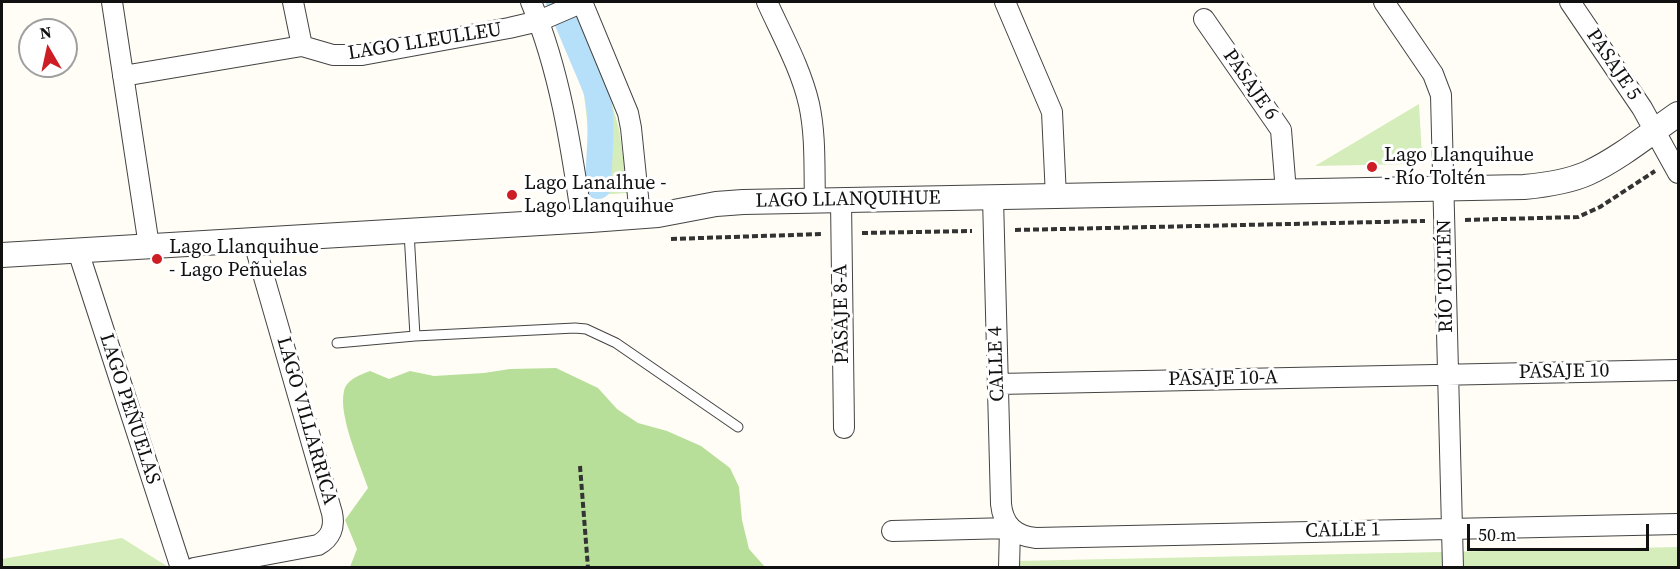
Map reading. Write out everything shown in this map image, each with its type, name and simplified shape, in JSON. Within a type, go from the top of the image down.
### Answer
[{"type":"street","points":[[112,2],[149,246]]},
{"type":"street","points":[[292,2],[302,46]]},
{"type":"street","points":[[531,2],[550,50],[563,101],[582,220]]},
{"type":"street","points":[[583,2],[628,113],[640,216]]},
{"type":"street","name":"LAGO LLEULLEU","points":[[123,76],[302,46],[333,55],[362,55],[540,21],[583,2]]},
{"type":"street","points":[[767,2],[800,76],[808,102],[813,132],[815,201]]},
{"type":"street","points":[[1005,2],[1053,112],[1056,197]]},
{"type":"street","name":"RÍO TOLTÉN","points":[[1384,2],[1433,74],[1438,84],[1442,107],[1453,567]]},
{"type":"street","name":"PASAJE 5","points":[[1570,2],[1642,108],[1674,167]]},
{"type":"street","name":"PASAJE 6","points":[[1204,19],[1281,130],[1286,192]]},
{"type":"street","name":"LAGO LLANQUIHUE","points":[[2,255],[640,216],[725,203],[1524,187],[1567,180],[1587,173],[1678,114]]},
{"type":"street","name":"CALLE 4","points":[[993,198],[1002,513],[1010,528],[1009,567]]},
{"type":"street","name":"PASAJE 8-A","points":[[841,201],[844,428]]},
{"type":"street","name":"LAGO VILLARRICA","points":[[194,567],[311,547],[325,542],[333,528],[332,513],[253,239]]},
{"type":"street","name":"LAGO PEÑUELAS","points":[[78,251],[181,567]]},
{"type":"street","name":"PASAJE 10","points":[[1449,375],[1678,370]]},
{"type":"street","name":"PASAJE 10-A","points":[[998,384],[1449,375]]},
{"type":"street","name":"CALLE 1","points":[[1010,528],[1018,534],[1036,538],[1678,524]]},
{"type":"street","points":[[892,531],[1010,528]]},
{"type":"lane","points":[[409,231],[416,336]]},
{"type":"lane","points":[[337,343],[416,336],[586,329],[616,343],[738,427]]},
{"type":"path","points":[[661,239],[1578,217],[1674,167]]},
{"type":"path","points":[[580,466],[588,567]]},
{"type":"green space","points":[[551,2],[571,2],[609,93],[619,129],[628,193],[596,195],[584,95]]},
{"type":"green space","points":[[1419,104],[1422,155],[1411,164],[1315,166]]},
{"type":"green space","points":[[556,368],[598,388],[617,409],[638,423],[667,431],[701,446],[730,468],[739,487],[742,520],[749,549],[765,567],[350,567],[357,549],[345,520],[368,488],[344,413],[344,391],[351,380],[370,371],[389,379],[410,371],[434,376],[510,369]]},
{"type":"green space","points":[[122,538],[170,568],[2,568],[2,559]]},
{"type":"green space","points":[[1678,547],[1678,568],[1018,568],[1017,561]]},
{"type":"waterway","points":[[559,2],[596,89],[600,125],[598,186]]},
{"type":"place","name":"Lago Llanquihue - Río Toltén","points":[[1372,167]]},
{"type":"place","name":"Lago Lanalhue - Lago Llanquihue","points":[[512,195]]},
{"type":"place","name":"Lago Llanquihue - Lago Peñuelas","points":[[157,259]]}]
